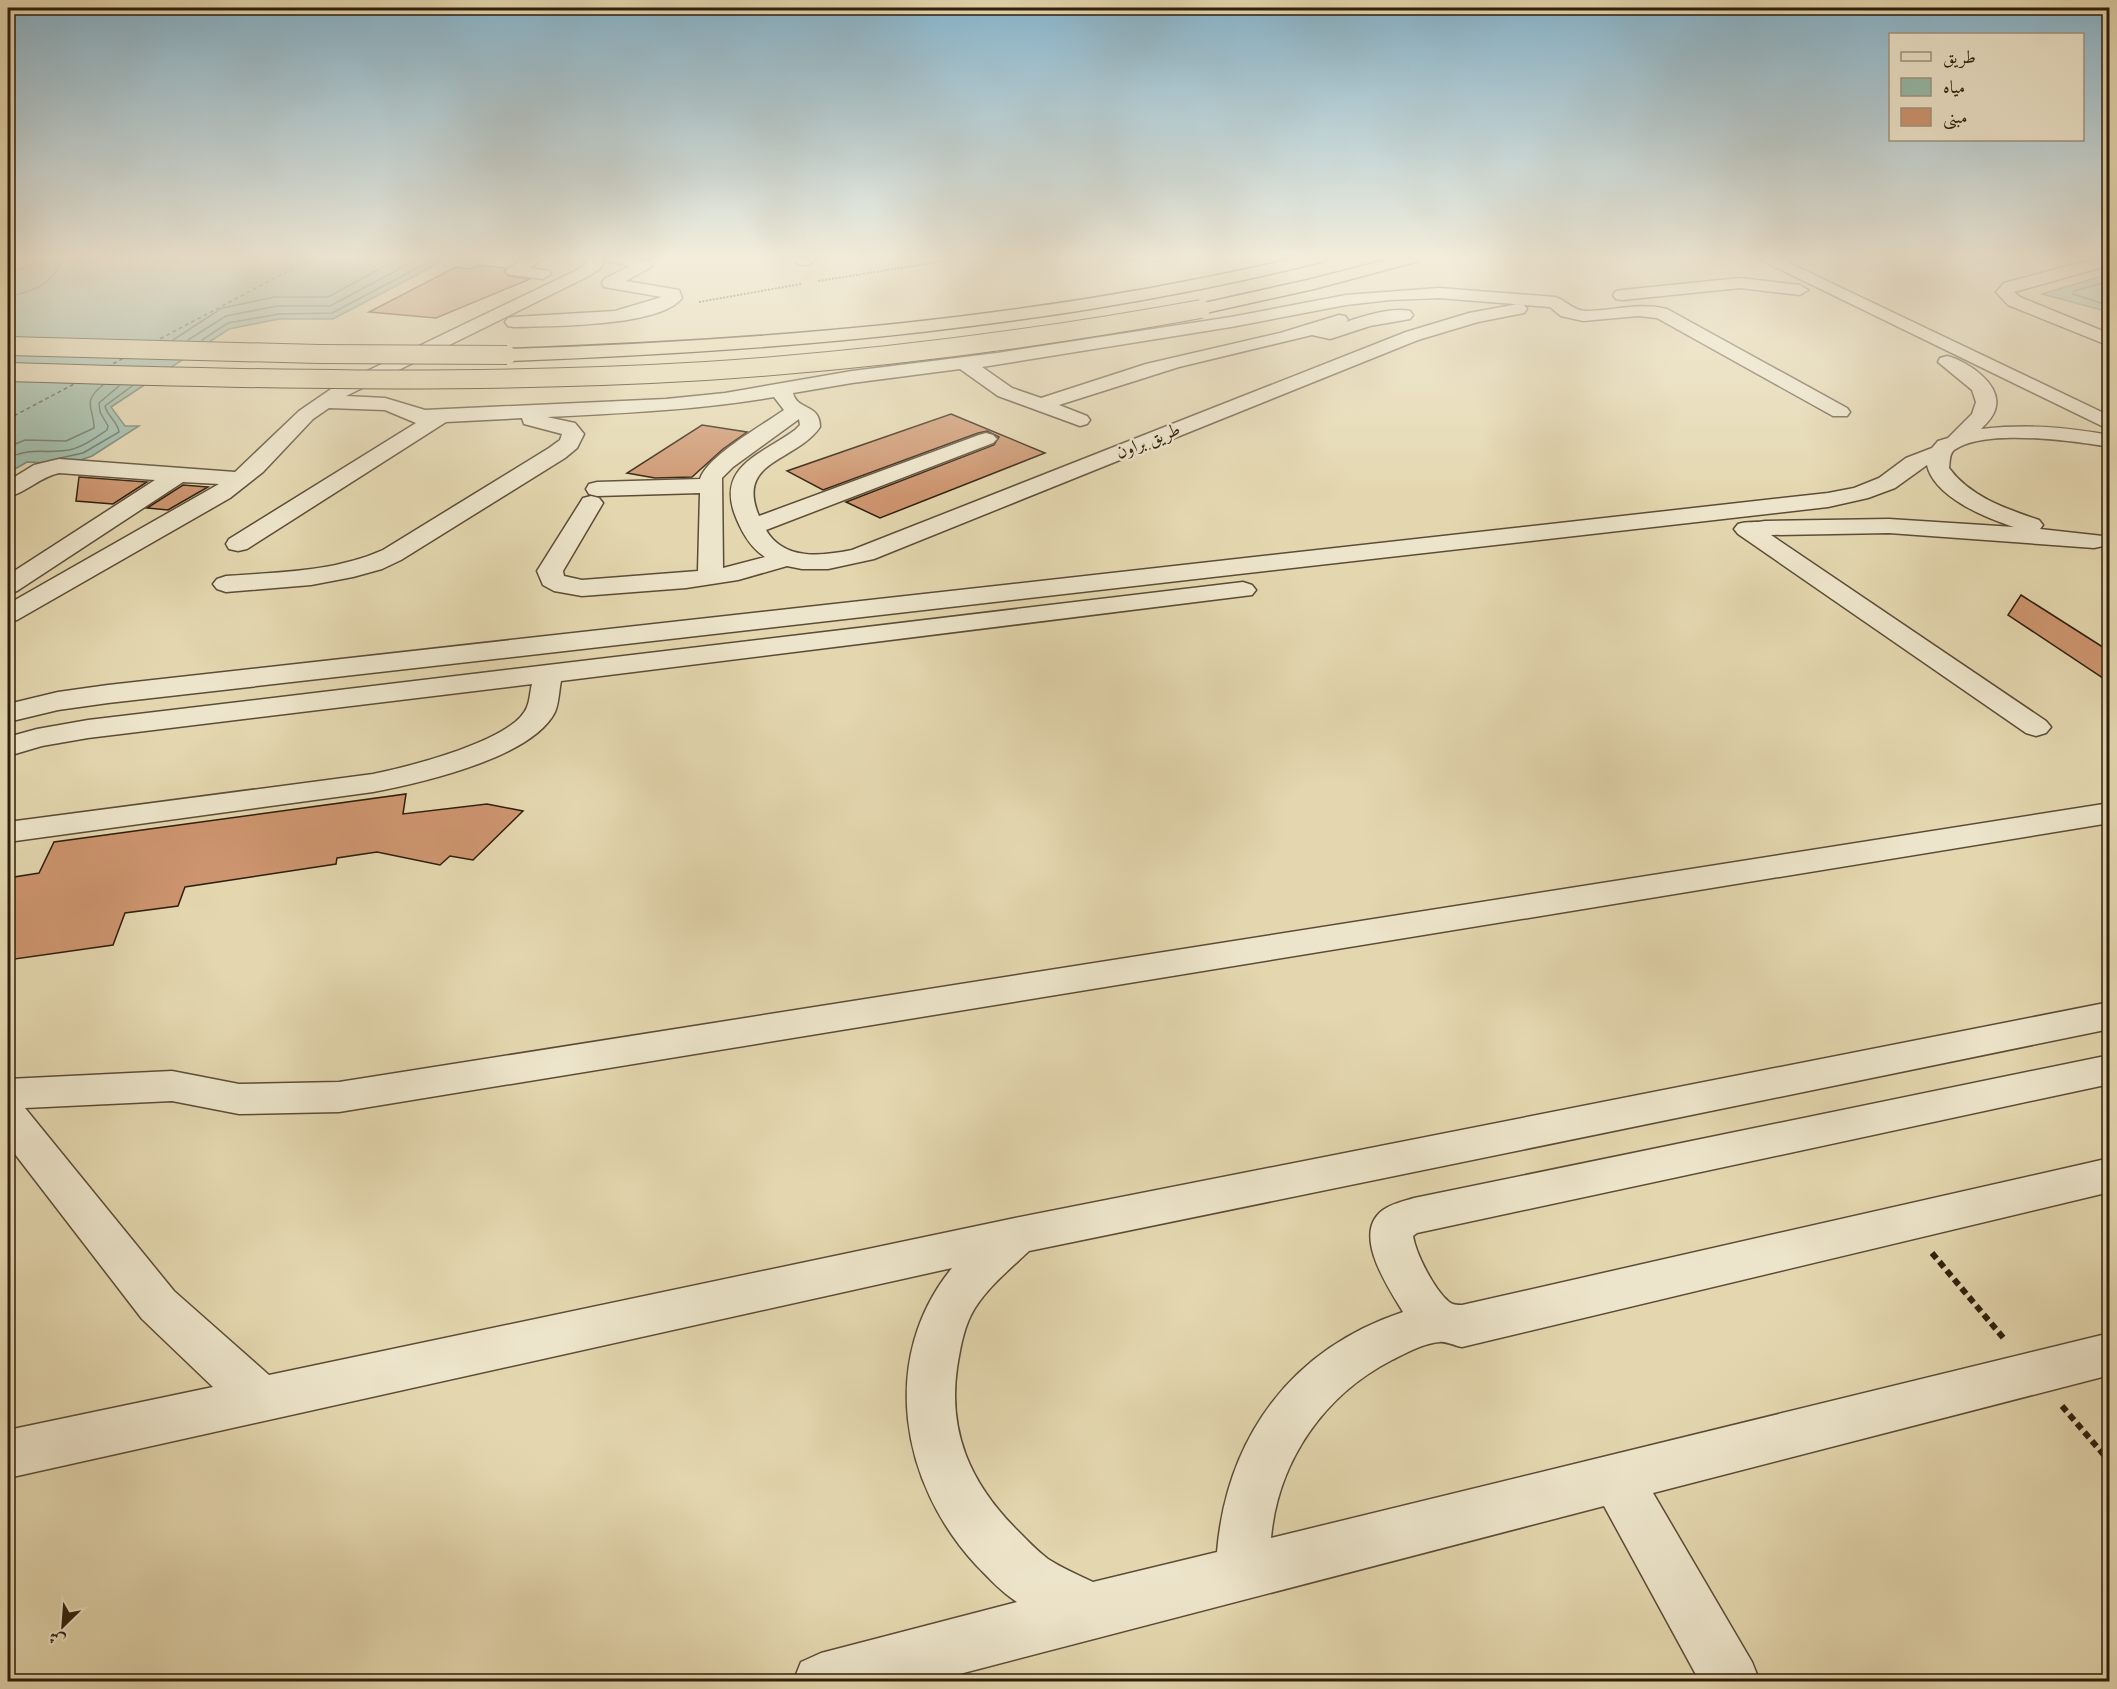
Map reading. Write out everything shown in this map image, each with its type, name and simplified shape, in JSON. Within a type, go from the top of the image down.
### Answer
[{"type":"highway","points":[[8,346],[391,356],[635,351],[830,337]]},
{"type":"highway","points":[[8,372],[407,380],[546,378],[686,371],[946,350],[1041,337]]},
{"type":"street","points":[[8,614],[200,506],[241,479],[300,420],[323,402],[362,380],[451,337]]},
{"type":"street","points":[[238,544],[427,418],[666,405],[783,390],[876,374],[1134,337]]},
{"type":"street","points":[[1041,405],[1180,361],[1286,337]]},
{"type":"street","name":"طريق براون","points":[[798,410],[810,418],[810,427],[757,465],[742,483],[740,492],[752,527],[766,548],[787,558],[817,562],[865,554],[1410,337]]},
{"type":"street","points":[[1706,337],[1840,412]]},
{"type":"street","points":[[1895,337],[1952,365],[1973,380],[1985,395],[1985,409],[1937,460],[1938,468],[1943,476],[1957,490],[1979,504],[2019,521],[2102,543]]},
{"type":"street","points":[[1909,337],[2109,424]]},
{"type":"street","points":[[964,363],[998,388],[1080,420]]},
{"type":"street","points":[[711,577],[709,486],[711,477],[716,469],[798,410],[782,396],[783,390]]},
{"type":"street","points":[[225,584],[333,574],[373,564],[392,555],[556,453],[569,443],[573,434],[568,427],[551,422],[427,418],[390,405],[323,402]]},
{"type":"street","points":[[8,713],[108,694],[1828,500],[1860,493],[1887,483],[1914,463],[1984,434],[2022,431],[2066,434],[2109,441]]},
{"type":"street","points":[[752,527],[986,439]]},
{"type":"street","points":[[8,490],[42,470],[53,467],[241,479]]},
{"type":"street","points":[[8,586],[179,474]]},
{"type":"street","points":[[709,486],[594,496],[550,571],[550,576],[556,583],[582,588],[711,577],[757,568],[787,558]]},
{"type":"street","points":[[8,747],[37,738],[88,729],[1746,529],[1892,526],[1949,528],[2102,543]]},
{"type":"street","points":[[1746,529],[2037,727]]},
{"type":"street","points":[[92,531],[121,549]]},
{"type":"street","points":[[580,641],[580,669]]},
{"type":"street","points":[[8,832],[373,783],[420,774],[498,746],[525,727],[541,711],[548,673]]},
{"type":"street","points":[[8,1094],[172,1086],[239,1099],[339,1097],[2109,813]]},
{"type":"street","points":[[8,1454],[1015,1236],[2109,1015]]},
{"type":"street","points":[[2109,1069],[1405,1219],[1393,1228],[1391,1243],[1425,1308],[1441,1321],[1452,1325],[1472,1325],[2109,1174]]},
{"type":"street","points":[[8,1116],[158,1305],[262,1400]]},
{"type":"street","points":[[1015,1236],[976,1271],[947,1316],[931,1367],[930,1423],[947,1480],[980,1533],[1029,1578],[1091,1610]]},
{"type":"street","points":[[1242,1574],[1247,1518],[1261,1469],[1284,1425],[1313,1389],[1348,1360],[1388,1338],[1441,1321]]},
{"type":"street","points":[[821,1682],[1091,1610],[1242,1574],[2109,1354]]},
{"type":"street","points":[[1617,1479],[1732,1682]]},
{"type":"water","points":[[8,337],[217,337],[111,407],[125,426],[139,426],[92,456],[69,464],[27,462],[8,473]]},
{"type":"building","points":[[951,414],[1045,453],[880,518],[846,502],[994,445],[999,437],[987,431],[978,433],[823,490],[787,471]]},
{"type":"building","points":[[702,425],[747,432],[723,449],[692,477],[655,478],[627,473]]},
{"type":"building","points":[[79,477],[147,482],[113,504],[76,501]]},
{"type":"building","points":[[183,485],[208,487],[168,510],[147,508]]},
{"type":"building","points":[[2021,595],[2109,651],[2109,682],[2008,615]]},
{"type":"building","points":[[406,794],[403,814],[487,804],[523,811],[473,860],[450,856],[440,865],[377,852],[337,858],[336,864],[185,887],[178,906],[125,913],[113,945],[8,960],[8,878],[39,873],[54,842]]},
{"type":"ferry route","points":[[154,342],[164,337]]},
{"type":"ferry route","points":[[107,367],[124,358]]},
{"type":"ferry route","points":[[8,419],[76,383]]}]
